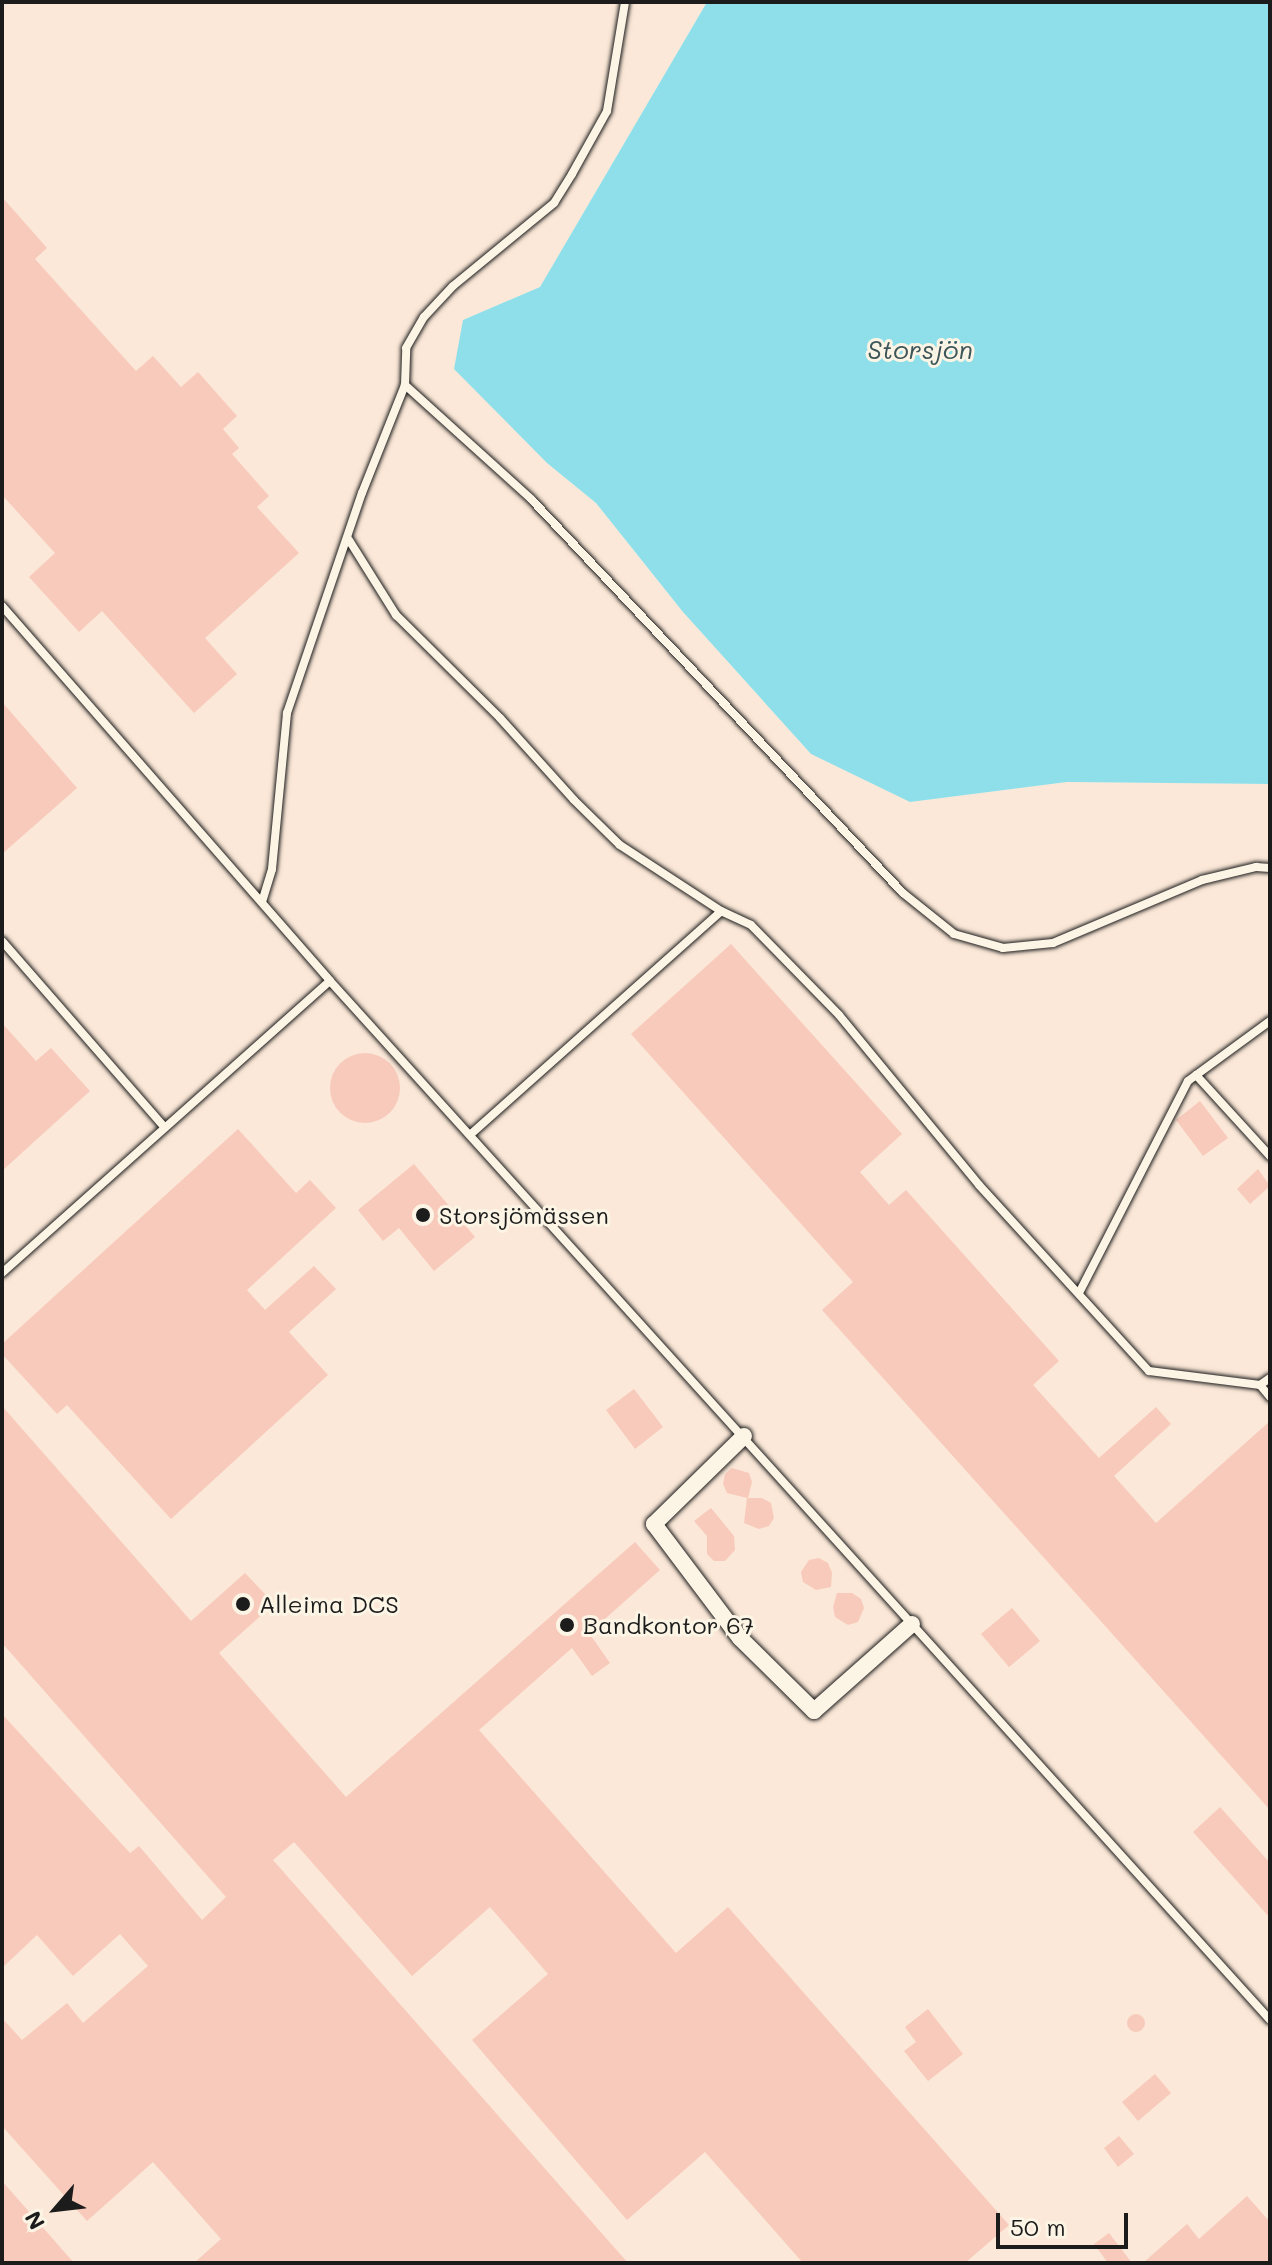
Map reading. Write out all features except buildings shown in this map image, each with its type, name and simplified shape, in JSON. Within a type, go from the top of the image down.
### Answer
[{"type":"street","points":[[744,1436],[654,1524],[740,1638],[814,1711],[912,1624]]},
{"type":"lane","points":[[262,902],[272,869],[287,713],[349,540],[362,493],[405,385],[406,348],[424,317],[485,258],[554,203],[607,111],[625,2]]},
{"type":"lane","points":[[405,385],[542,509],[903,893],[954,934],[1003,948],[1053,943],[1202,880],[1256,867],[1270,868]]},
{"type":"lane","points":[[349,540],[396,615],[500,718],[574,800],[620,845],[721,911],[751,925],[839,1015],[979,1185],[1149,1371],[1260,1385],[1270,1378]]},
{"type":"lane","points":[[2,606],[330,981],[1270,2020]]},
{"type":"lane","points":[[471,1134],[721,911]]},
{"type":"lane","points":[[2,941],[164,1127]]},
{"type":"lane","points":[[2,1273],[330,981]]},
{"type":"lane","points":[[1079,1293],[1188,1081],[1270,1021]]},
{"type":"lane","points":[[1196,1075],[1270,1156]]},
{"type":"lane","points":[[1260,1385],[1270,1397]]},
{"type":"shaded area","points":[[2,2],[707,2],[540,287],[463,320],[547,463],[596,503],[683,612],[811,754],[910,802],[1067,782],[1270,784],[1270,2263],[2,2263]]},
{"type":"water","name":"Storsjön","points":[[707,2],[1270,2],[1270,784],[1067,782],[910,802],[811,754],[683,612],[596,503],[547,463],[454,369],[463,320],[540,287]]},
{"type":"place","name":"Storsjömässen","points":[[423,1215]]},
{"type":"place","name":"Alleima DCS","points":[[243,1604]]},
{"type":"place","name":"Bandkontor 67","points":[[567,1625]]}]
